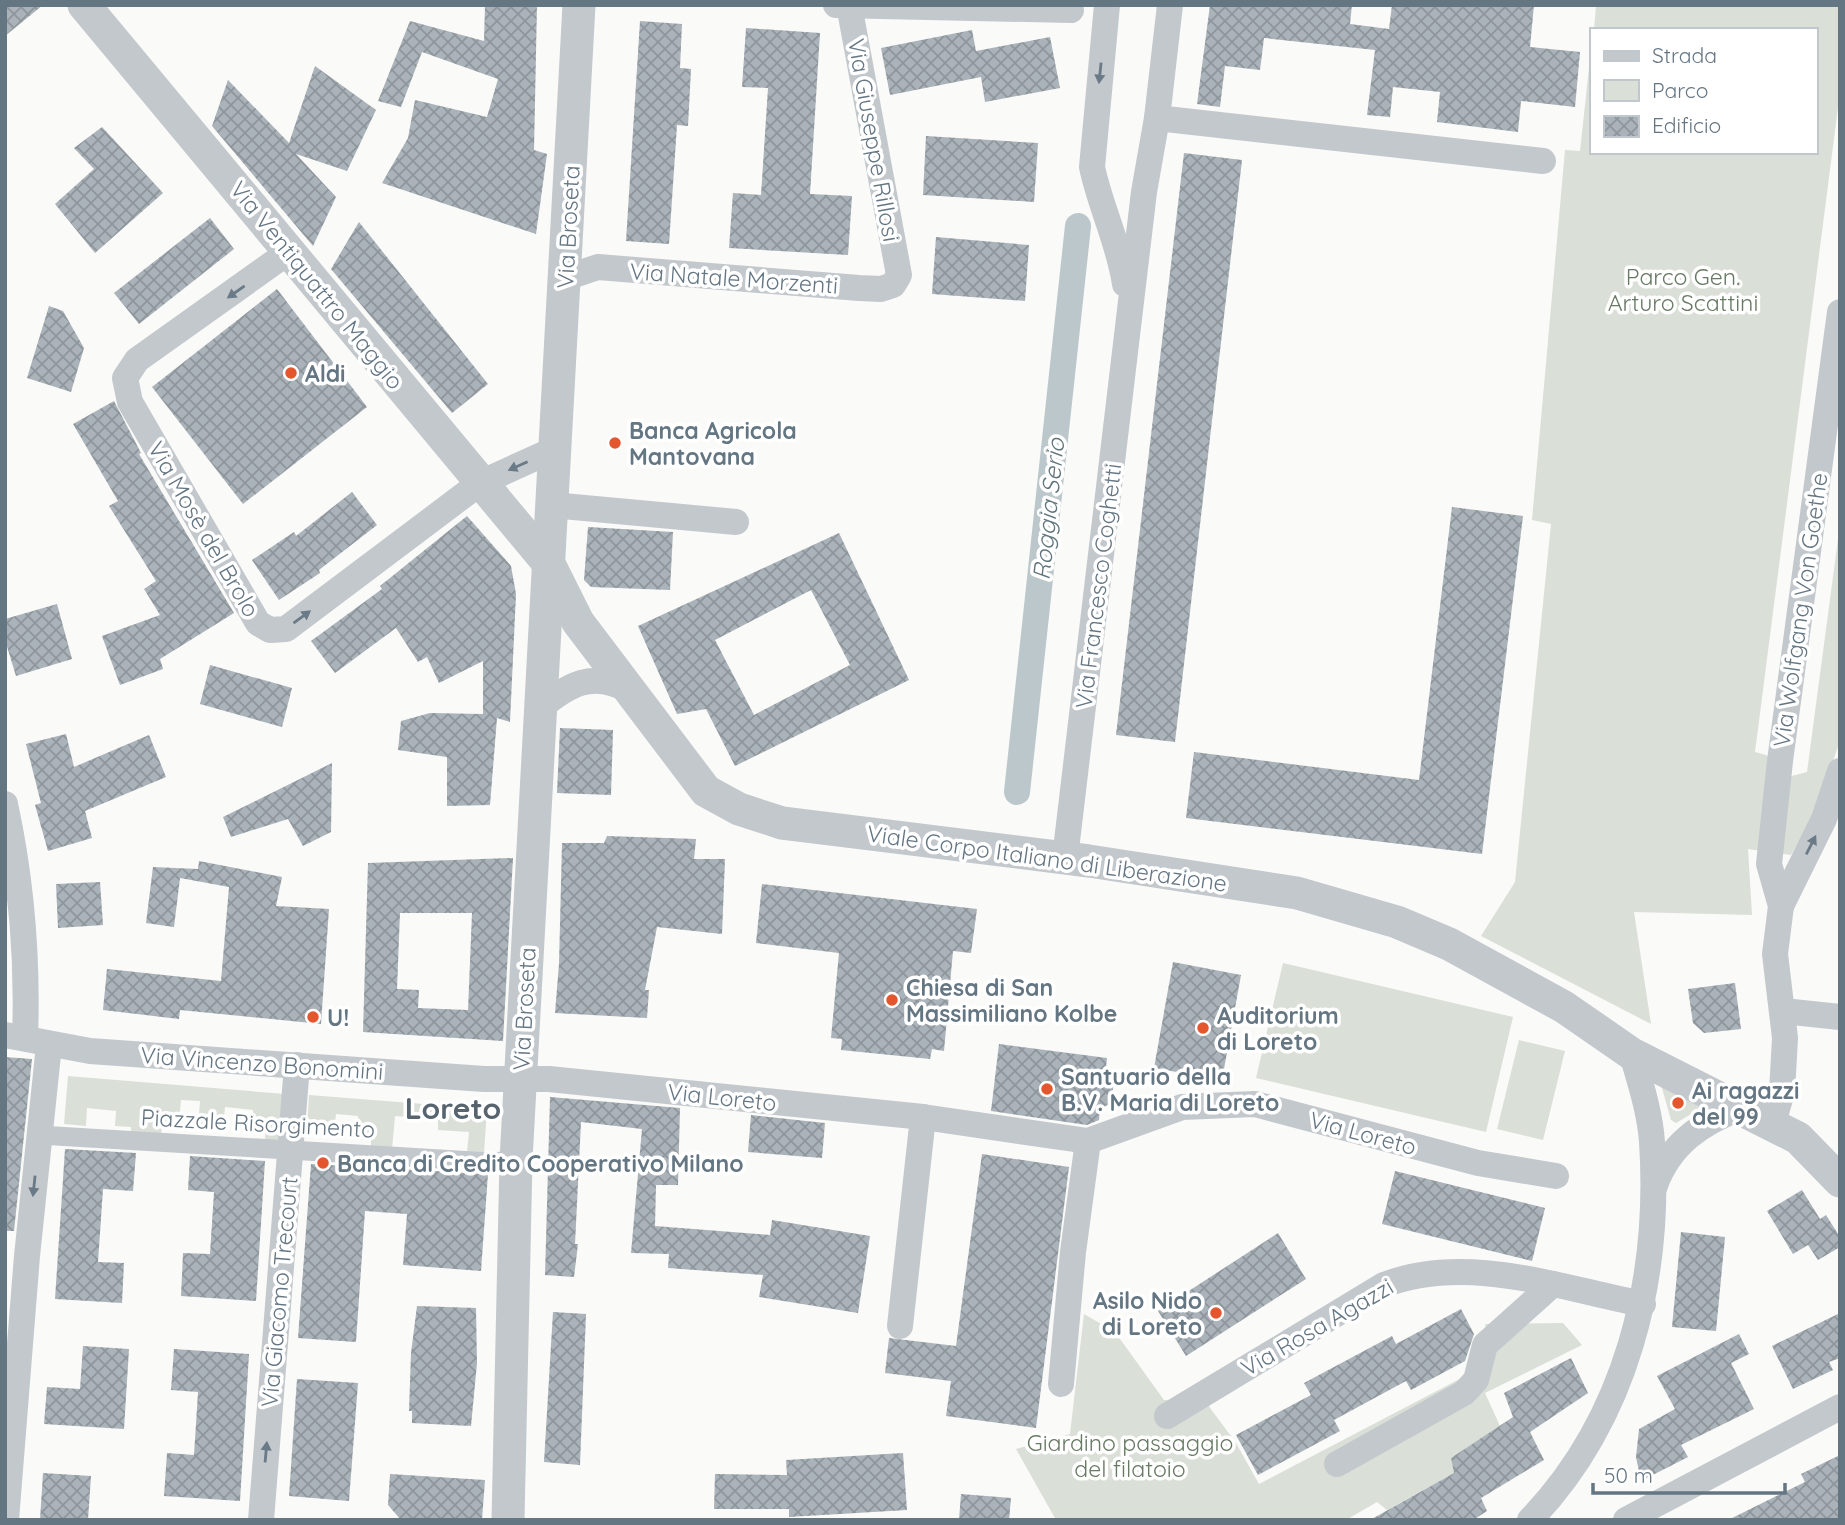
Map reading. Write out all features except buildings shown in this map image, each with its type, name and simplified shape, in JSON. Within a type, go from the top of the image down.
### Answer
[{"type":"street","name":"Via Ventiquattro Maggio","points":[[84,5],[549,564]]},
{"type":"street","name":"Via Broseta","points":[[508,1520],[516,1160],[579,5]]},
{"type":"street","points":[[836,5],[1071,10]]},
{"type":"street","name":"Via Francesco Coghetti","points":[[1107,5],[1092,167],[1097,189],[1120,250],[1130,315]]},
{"type":"street","name":"Via Francesco Coghetti","points":[[1066,858],[1144,192],[1157,118],[1170,5]]},
{"type":"street","name":"Via Giuseppe Rillosi","points":[[849,6],[899,275]]},
{"type":"street","points":[[1157,118],[1543,161]]},
{"type":"street","points":[[1102,198],[1144,192]]},
{"type":"street","name":"Via Mosè del Brolo","points":[[290,251],[137,360],[125,378],[130,402],[258,623],[270,630],[286,629],[480,483]]},
{"type":"street","name":"Via Natale Morzenti","points":[[565,278],[598,267],[881,289],[893,285],[899,275]]},
{"type":"street","name":"Via Wolfgang Von Goethe","points":[[1773,1123],[1782,1088],[1785,1038],[1775,954],[1781,906],[1778,887],[1769,864],[1781,748],[1840,312]]},
{"type":"street","points":[[480,483],[555,449]]},
{"type":"street","points":[[552,505],[736,522]]},
{"type":"street","name":"Viale Corpo Italiano di Liberazione","points":[[549,564],[578,622],[706,791],[739,809],[782,823],[1066,858],[1297,893],[1397,922],[1449,944],[1564,1007],[1632,1054],[1773,1123],[1798,1138],[1840,1181]]},
{"type":"street","points":[[540,708],[557,694],[583,680],[617,684],[628,690]]},
{"type":"street","name":"Via Wolfgang Von Goethe","points":[[1781,906],[1824,818],[1840,771]]},
{"type":"street","points":[[5,804],[20,872],[27,976],[26,1040],[39,1135],[16,1255],[6,1520]]},
{"type":"street","points":[[1783,1011],[1840,1017]]},
{"type":"street","name":"Via Vincenzo Bonomini","points":[[26,1040],[297,1065],[520,1079]]},
{"type":"street","points":[[1530,1520],[1576,1464],[1601,1422],[1622,1377],[1643,1304],[1653,1192],[1652,1139],[1632,1054]]},
{"type":"street","name":"Via Giacomo Trecourt","points":[[261,1520],[297,1065]]},
{"type":"street","name":"Via Loreto","points":[[520,1079],[923,1117],[1088,1141],[1182,1107],[1255,1104],[1478,1163],[1556,1176]]},
{"type":"street","points":[[1653,1192],[1662,1165],[1688,1138],[1709,1120],[1743,1107]]},
{"type":"street","points":[[900,1326],[923,1117]]},
{"type":"street","name":"Piazzale Risorgimento","points":[[39,1135],[490,1162],[516,1160]]},
{"type":"street","points":[[1062,1384],[1073,1252],[1088,1141]]},
{"type":"street","name":"Via Rosa Agazzi","points":[[1167,1416],[1384,1285],[1411,1274],[1445,1272],[1507,1276],[1643,1304]]},
{"type":"street","points":[[1337,1464],[1464,1393],[1476,1380],[1485,1345],[1553,1284]]},
{"type":"street","points":[[1626,1520],[1840,1407]]},
{"type":"green space","name":"Parco Gen. Arturo Scattini","points":[[1596,5],[1840,5],[1840,92],[1755,752],[1766,755],[1788,777],[1807,772],[1840,524],[1840,741],[1813,817],[1791,855],[1748,849],[1752,915],[1634,912],[1651,1024],[1481,936],[1515,882],[1551,524],[1532,520],[1565,150],[1580,151],[1590,59],[1590,154],[1817,154],[1817,28],[1594,28]]},
{"type":"green space","points":[[1283,963],[1513,1017],[1486,1132],[1256,1078]]},
{"type":"green space","points":[[1519,1040],[1565,1051],[1543,1140],[1497,1129]]},
{"type":"green space","points":[[68,1076],[285,1094],[281,1142],[265,1141],[266,1119],[253,1118],[253,1110],[225,1107],[223,1131],[198,1129],[200,1101],[181,1100],[179,1122],[162,1121],[161,1138],[131,1136],[131,1127],[115,1126],[116,1111],[87,1108],[86,1126],[64,1124]]},
{"type":"green space","points":[[1660,1081],[1705,1106],[1676,1123],[1671,1120]]},
{"type":"green space","points":[[309,1095],[487,1109],[484,1153],[467,1152],[469,1132],[438,1130],[438,1119],[395,1116],[392,1149],[371,1147],[371,1140],[357,1139],[358,1116],[336,1114],[334,1132],[307,1130]]},
{"type":"green space","name":"Giardino passaggio del filatoio","points":[[1084,1314],[1115,1332],[1164,1400],[1205,1401],[1236,1443],[1259,1484],[1494,1361],[1485,1324],[1563,1323],[1582,1345],[1485,1393],[1500,1426],[1451,1458],[1454,1473],[1387,1510],[1377,1502],[1346,1520],[1056,1520],[1016,1449],[1070,1434]]},
{"type":"waterway","name":"Roggia Serio","points":[[1017,792],[1078,226]]},
{"type":"place","name":"Aldi","points":[[291,373]]},
{"type":"place","name":"Banca Agricola Mantovana","points":[[615,443]]},
{"type":"place","name":"Chiesa di San Massimiliano Kolbe","points":[[892,1000]]},
{"type":"place","name":"U!","points":[[313,1017]]},
{"type":"place","name":"Auditorium di Loreto","points":[[1203,1028]]},
{"type":"place","name":"Santuario della B.V. Maria di Loreto","points":[[1047,1089]]},
{"type":"place","name":"Ai ragazzi del 99","points":[[1678,1103]]},
{"type":"place","name":"Banca di Credito Cooperativo Milano","points":[[323,1163]]},
{"type":"place","name":"Asilo Nido di Loreto","points":[[1216,1313]]},
{"type":"district","name":"Loreto","points":[[453,1108]]}]
